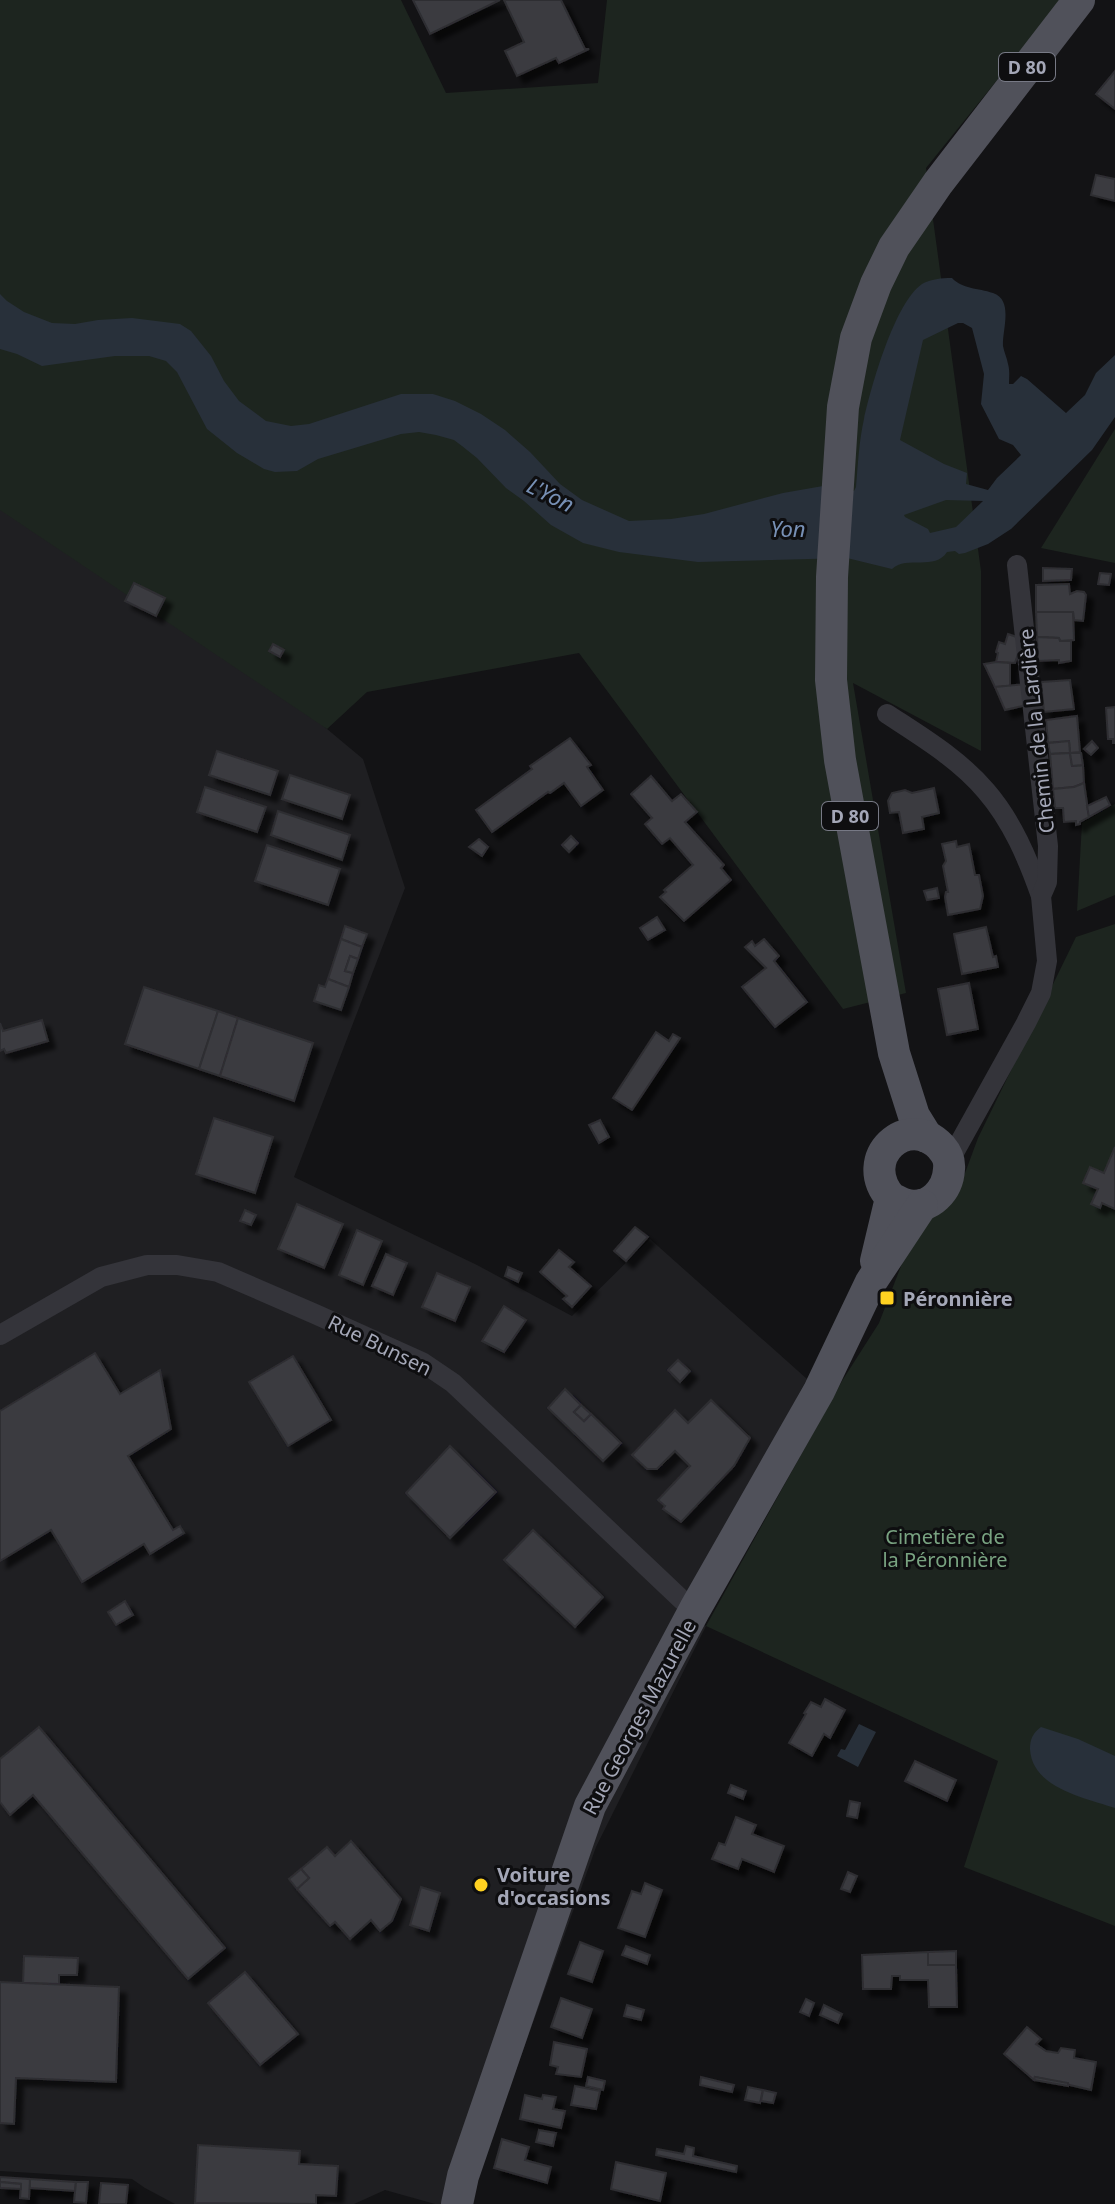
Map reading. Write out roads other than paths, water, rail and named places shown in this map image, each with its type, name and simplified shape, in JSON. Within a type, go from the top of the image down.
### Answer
[{"type":"main road","name":"D 80","points":[[937,1146],[914,1116],[894,1053],[840,760],[831,680],[832,577],[842,422],[856,338],[894,247],[929,195],[1079,0]]},
{"type":"main road","name":"D 80","points":[[893,1141],[894,1053]]},
{"type":"main road","points":[[913,1134],[937,1146],[949,1174],[943,1190],[922,1205],[908,1205],[891,1198],[879,1179],[878,1165],[883,1151],[893,1141],[913,1134]]},
{"type":"main road","points":[[871,1282],[891,1198]]},
{"type":"main road","points":[[871,1282],[922,1205]]},
{"type":"main road","name":"Rue Georges Mazurelle","points":[[460,2190],[590,1806],[695,1609],[819,1391],[871,1282]]},
{"type":"street","name":"Chemin de la Lardière","points":[[1017,565],[1048,846],[1047,882],[1041,896]]},
{"type":"street","name":"Chemin de la Lardière","points":[[887,714],[959,764],[986,791],[1005,817],[1041,896],[1047,961],[1041,993],[972,1119],[937,1146]]},
{"type":"street","name":"Rue Bunsen","points":[[0,1335],[101,1277],[147,1265],[177,1265],[218,1272],[422,1362],[453,1383],[695,1609]]},
{"type":"water","points":[[952,278],[965,286],[993,293],[1003,302],[1006,316],[1003,346],[1009,367],[1009,384],[1021,376],[1027,379],[1066,413],[1085,395],[1096,373],[1115,355],[1115,417],[1092,450],[1011,529],[988,544],[965,553],[947,552],[935,561],[905,563],[892,569],[847,558],[698,562],[619,552],[583,543],[551,525],[454,440],[419,432],[401,434],[318,459],[297,471],[275,472],[237,453],[207,429],[177,372],[166,361],[149,356],[115,356],[42,366],[0,349],[0,294],[24,312],[52,323],[75,324],[132,318],[180,324],[191,331],[211,356],[239,401],[266,421],[291,426],[309,424],[401,394],[433,394],[481,414],[505,430],[560,484],[582,500],[629,521],[671,519],[823,486],[854,491],[867,405],[894,326],[912,294],[922,284]],"holes":[[[958,323],[972,328],[984,374],[981,404],[999,439],[1013,445],[1021,455],[988,490],[966,484],[967,473],[900,440],[923,340]],[[946,500],[983,501],[956,527],[930,533],[904,515]]]},
{"type":"water","points":[[859,1724],[876,1732],[858,1767],[837,1756],[841,1749],[845,1750]]},
{"type":"water","points":[[1041,1727],[1115,1756],[1115,1808],[1062,1789],[1040,1773],[1030,1749],[1032,1736]]},
{"type":"place","name":"Péronnière","points":[[887,1298]]},
{"type":"place","name":"Voiture d'occasions","points":[[481,1885]]},
{"type":"water label","name":"L'Yon","points":[[551,494]]},
{"type":"water label","name":"Yon","points":[[788,528]]},
{"type":"park label","name":"Cimetière de la Péronnière","points":[[945,1548]]}]
